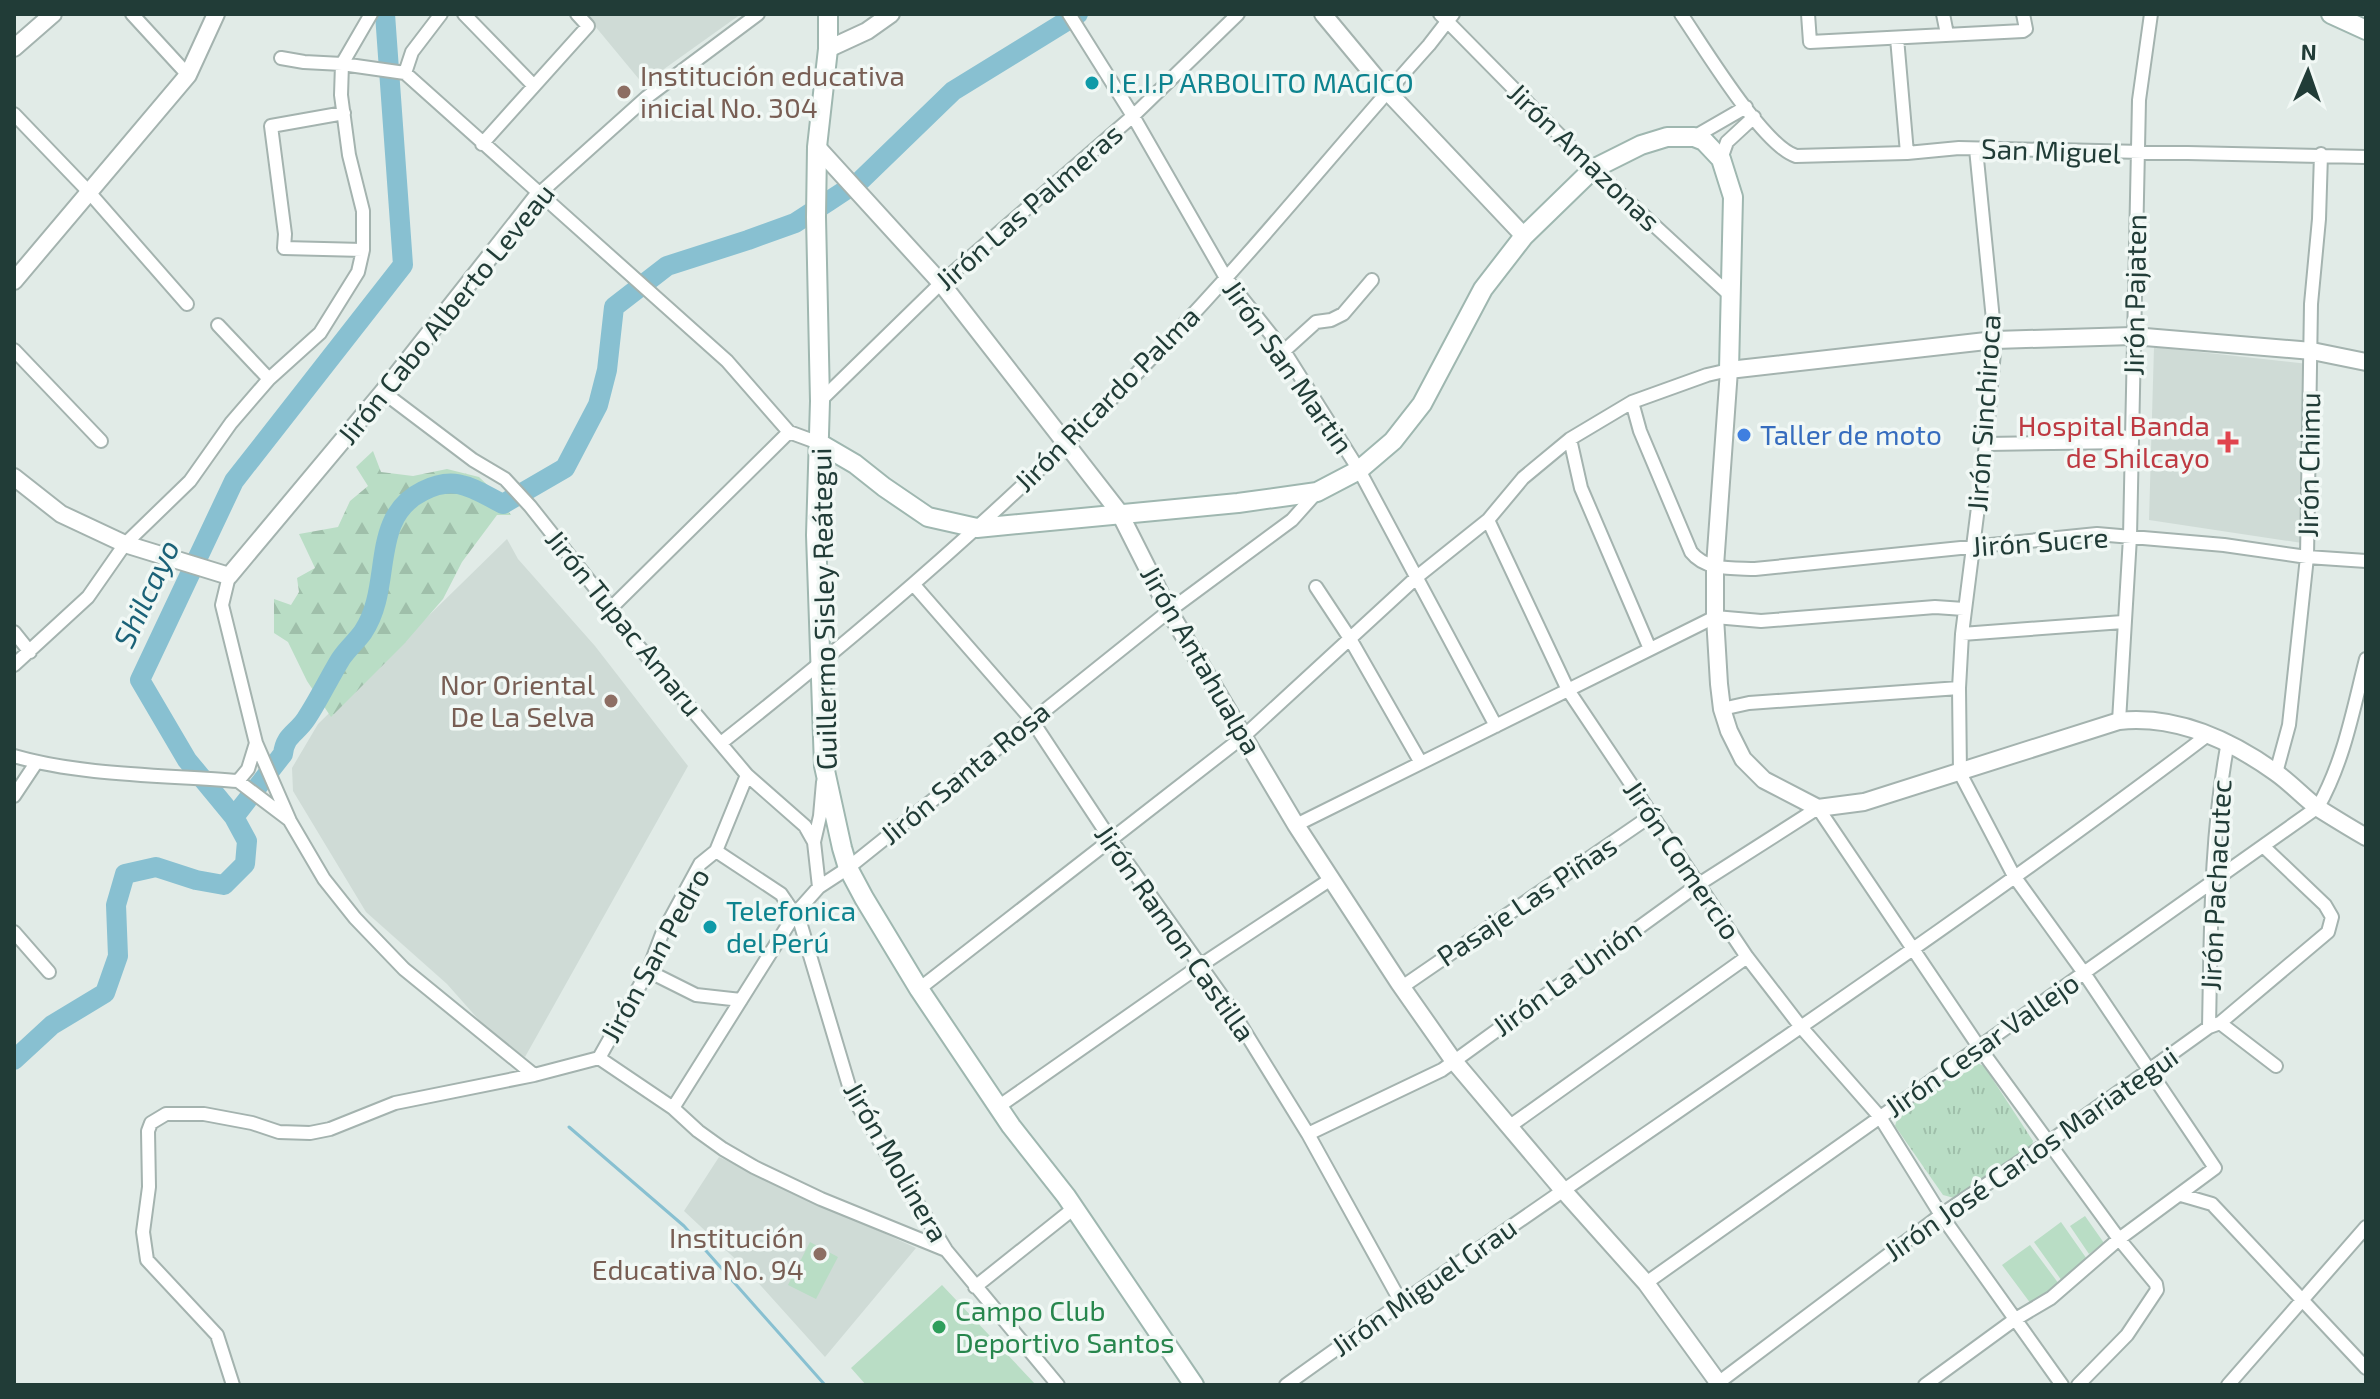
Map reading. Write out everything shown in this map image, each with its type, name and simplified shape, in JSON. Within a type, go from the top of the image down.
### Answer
[{"type":"main road","name":"Guillermo Sisley Reátegui","points":[[828,14],[828,49],[817,147],[820,401],[816,535],[824,766],[848,868],[919,989],[998,1107],[1073,1209],[1194,1385]]},
{"type":"main road","points":[[2331,14],[2366,30]]},
{"type":"main road","points":[[819,443],[855,464],[928,517],[977,528],[1238,503],[1317,492],[1359,470],[1393,441],[1422,404],[1483,289],[1524,236],[1593,169],[1641,145],[1667,137],[1694,137],[1704,141],[1721,159],[1733,197],[1729,370]]},
{"type":"street","points":[[14,48],[53,14]]},
{"type":"street","points":[[132,14],[188,75]]},
{"type":"street","points":[[14,281],[188,75],[216,14]]},
{"type":"street","points":[[14,665],[88,597],[129,545],[190,481],[231,423],[269,379],[320,333],[358,272],[363,250],[363,211],[349,155],[344,113],[346,65],[371,14]]},
{"type":"street","points":[[405,73],[412,52],[441,14]]},
{"type":"street","points":[[464,14],[534,86]]},
{"type":"street","points":[[482,144],[588,26],[577,14]]},
{"type":"street","name":"Jirón Cabo Alberto Leveau","points":[[225,575],[383,392],[540,193],[647,97],[758,14]]},
{"type":"street","points":[[828,49],[867,31],[891,14]]},
{"type":"street","name":"Jirón San Martin","points":[[1069,14],[1133,116],[1226,278],[1284,351],[1359,470],[1496,726]]},
{"type":"street","name":"Jirón Las Palmeras","points":[[820,401],[941,283],[1133,116],[1238,14]]},
{"type":"street","points":[[1323,14],[1387,91],[1524,236]]},
{"type":"street","name":"San Miguel","points":[[1681,14],[1750,112],[1781,149],[1796,156],[1976,149],[2366,157]]},
{"type":"street","points":[[1808,14],[1809,42],[2023,31],[2026,29],[2023,14]]},
{"type":"street","points":[[1943,14],[1947,34]]},
{"type":"street","name":"Jirón Pajaten","points":[[2119,721],[2130,537],[2139,100],[2151,14]]},
{"type":"street","name":"Jirón Ricardo Palma","points":[[721,743],[914,585],[1067,444],[1226,278],[1387,91],[1447,16]]},
{"type":"street","name":"Jirón Amazonas","points":[[1447,16],[1593,169],[1731,296]]},
{"type":"street","points":[[1897,38],[1907,153]]},
{"type":"street","points":[[281,58],[405,73],[658,296],[727,361],[789,432],[819,443]]},
{"type":"street","points":[[1694,137],[1750,112]]},
{"type":"street","points":[[1721,159],[1727,142],[1750,112]]},
{"type":"street","points":[[344,113],[271,126],[285,234],[284,248],[363,250]]},
{"type":"street","points":[[14,114],[88,191],[187,304]]},
{"type":"street","name":"Jirón Antahualpa","points":[[817,147],[941,283],[1119,512],[1169,611],[1296,825],[1402,987],[1453,1060],[1646,1283],[1719,1384]]},
{"type":"street","name":"Jirón Sinchiroca","points":[[1960,773],[1959,688],[1964,609],[1986,444],[1995,340],[1976,149]]},
{"type":"street","name":"Jirón Chimu","points":[[2276,773],[2289,725],[2307,557],[2311,304],[2321,154]]},
{"type":"street","points":[[1284,351],[1316,322],[1343,314],[1372,280]]},
{"type":"street","points":[[218,325],[269,379]]},
{"type":"street","points":[[919,989],[1244,736],[1349,637],[1488,520],[1523,478],[1570,439],[1632,402],[1729,370],[1995,340],[2133,336],[2312,351],[2366,362]]},
{"type":"street","points":[[14,350],[101,441]]},
{"type":"street","points":[[1729,370],[1715,566],[1715,617],[1722,709],[1743,759],[1764,780],[1818,808],[1979,1047],[2157,1287],[2127,1335],[2078,1385]]},
{"type":"street","name":"Jirón Tupac Amaru","points":[[383,392],[473,460],[505,479],[611,608],[613,616],[747,775],[805,826],[814,842]]},
{"type":"street","points":[[1632,402],[1640,431],[1691,552],[1700,561],[1715,566]]},
{"type":"street","points":[[611,608],[789,432]]},
{"type":"street","points":[[1570,439],[1581,488],[1650,649]]},
{"type":"street","points":[[1986,444],[2132,442]]},
{"type":"street","points":[[14,477],[61,514],[129,545],[225,575],[222,605],[256,743],[290,821],[324,879],[355,918],[394,958],[450,1008],[534,1075]]},
{"type":"street","name":"Jirón Santa Rosa","points":[[673,1108],[795,914],[819,887],[848,868],[1169,611],[1292,520],[1317,492]]},
{"type":"street","name":"Jirón Comercio","points":[[1488,520],[1568,690],[1747,957],[1801,1027],[1880,1117],[1941,1215],[2062,1385]]},
{"type":"street","name":"Jirón Sucre","points":[[1715,566],[1755,569],[2097,534],[2366,561]]},
{"type":"street","name":"Jirón Ramon Castilla","points":[[914,585],[1031,719],[1111,840],[1229,1006],[1308,1134],[1402,1304]]},
{"type":"street","points":[[1316,587],[1349,637],[1421,763]]},
{"type":"street","points":[[1296,825],[1715,617],[1761,621],[1935,607],[1964,609]]},
{"type":"street","points":[[1962,634],[2123,622]]},
{"type":"street","points":[[14,632],[30,652]]},
{"type":"street","points":[[2318,807],[2343,754],[2366,659]]},
{"type":"street","points":[[1722,709],[1749,703],[1959,688]]},
{"type":"street","points":[[1818,808],[1864,802],[2119,721],[2144,719],[2209,734],[2228,742],[2276,773],[2318,807],[2366,837]]},
{"type":"street","name":"Jirón Miguel Grau","points":[[1286,1385],[1562,1189],[1801,1027],[2209,734]]},
{"type":"street","name":"Jirón Pachacutec","points":[[2214,1025],[2213,882],[2222,775],[2228,742]]},
{"type":"street","points":[[238,781],[248,769],[256,743]]},
{"type":"street","points":[[14,756],[36,763],[238,781],[290,821]]},
{"type":"street","points":[[14,796],[36,763]]},
{"type":"street","points":[[819,887],[814,842],[820,816],[824,766]]},
{"type":"street","points":[[1960,773],[2014,876],[2149,1070],[2212,1172],[2212,1204]]},
{"type":"street","name":"Jirón San Pedro","points":[[233,1385],[217,1335],[147,1260],[143,1232],[149,1187],[148,1131],[151,1123],[166,1114],[204,1114],[252,1123],[279,1132],[310,1133],[330,1129],[395,1103],[534,1075],[599,1058],[648,971],[662,934],[700,864],[716,851],[747,775]]},
{"type":"street","name":"Jirón Cesar Vallejo","points":[[1646,1283],[2318,807]]},
{"type":"street","name":"Jirón La Unión","points":[[1308,1134],[1430,1077],[1699,884],[1818,808]]},
{"type":"street","name":"Pasaje Las Piñas","points":[[1402,987],[1652,815]]},
{"type":"street","name":"Jirón José Carlos Mariategui","points":[[1719,1384],[1941,1215],[2214,1025],[2328,932],[2332,917],[2325,905],[2263,846]]},
{"type":"street","name":"Jirón Molinera","points":[[716,851],[781,894],[795,914],[852,1096],[946,1250],[1058,1385]]},
{"type":"street","points":[[998,1107],[1201,965],[1331,879]]},
{"type":"street","points":[[14,932],[49,972]]},
{"type":"street","points":[[1510,1126],[1747,957]]},
{"type":"street","points":[[648,971],[696,995],[741,1000]]},
{"type":"street","points":[[2214,1025],[2276,1066]]},
{"type":"street","points":[[599,1058],[673,1108],[698,1131],[754,1167],[821,1199],[946,1250]]},
{"type":"street","points":[[1925,1385],[2014,1320],[2051,1298],[2119,1239],[2212,1172]]},
{"type":"street","points":[[2181,1195],[2212,1204],[2366,1368]]},
{"type":"street","points":[[975,1287],[1073,1209]]},
{"type":"street","points":[[2228,1385],[2366,1227]]},
{"type":"shaded area","points":[[585,14],[741,14],[643,84]]},
{"type":"shaded area","name":"Hospital Banda de Shilcayo","points":[[2154,347],[2308,364],[2302,543],[2149,520]]},
{"type":"shaded area","points":[[507,539],[518,559],[595,646],[688,766],[525,1057],[494,1037],[447,984],[366,912],[293,791],[292,768],[318,724]]},
{"type":"shaded area","name":"Institución Educativa No. 94","points":[[719,1157],[916,1248],[825,1357],[745,1268],[684,1211]]},
{"type":"green space","points":[[373,451],[381,472],[413,476],[447,469],[479,477],[497,494],[511,515],[497,515],[462,562],[443,599],[404,644],[331,717],[307,681],[288,642],[274,633],[274,599],[291,605],[299,592],[297,578],[315,568],[299,534],[338,527],[350,501],[368,486],[356,467]]},
{"type":"green space","points":[[1970,1064],[1984,1066],[2033,1141],[2032,1145],[1954,1198],[1943,1195],[1895,1126],[1899,1113]]},
{"type":"green space","points":[[2085,1216],[2104,1243],[2089,1254],[2070,1226]]},
{"type":"green space","points":[[2061,1222],[2089,1262],[2062,1281],[2034,1242]]},
{"type":"green space","points":[[810,1242],[838,1257],[816,1299],[788,1285]]},
{"type":"green space","points":[[2030,1245],[2059,1284],[2031,1304],[2002,1265]]},
{"type":"green space","name":"Campo Club Deportivo Santos","points":[[942,1285],[1036,1385],[866,1385],[851,1368]]},
{"type":"waterway","name":"Shilcayo","points":[[14,1060],[52,1025],[105,993],[118,956],[116,905],[125,874],[156,867],[224,885],[245,864],[247,841],[234,817],[187,760],[140,680],[234,481],[403,265],[385,14]]},
{"type":"waterway","points":[[234,817],[283,754],[286,743],[306,719],[340,660],[363,632],[378,594],[388,535],[406,503],[435,486],[455,484],[503,504],[565,468],[598,405],[607,370],[614,307],[667,266],[795,223],[861,180],[953,91],[1078,14]]},
{"type":"waterway","points":[[569,1127],[684,1226],[825,1385]]},
{"type":"place","name":"I.E.I.P ARBOLITO MAGICO","points":[[1092,83]]},
{"type":"place","name":"Institución educativa inicial No. 304","points":[[624,92]]},
{"type":"place","name":"Taller de moto","points":[[1744,435]]},
{"type":"place","name":"Hospital Banda de Shilcayo","points":[[2228,442]]},
{"type":"place","name":"Nor Oriental De La Selva","points":[[611,701]]},
{"type":"place","name":"Telefonica del Perú","points":[[710,927]]},
{"type":"place","name":"Institución Educativa No. 94","points":[[820,1254]]},
{"type":"place","name":"Campo Club Deportivo Santos","points":[[939,1327]]}]
